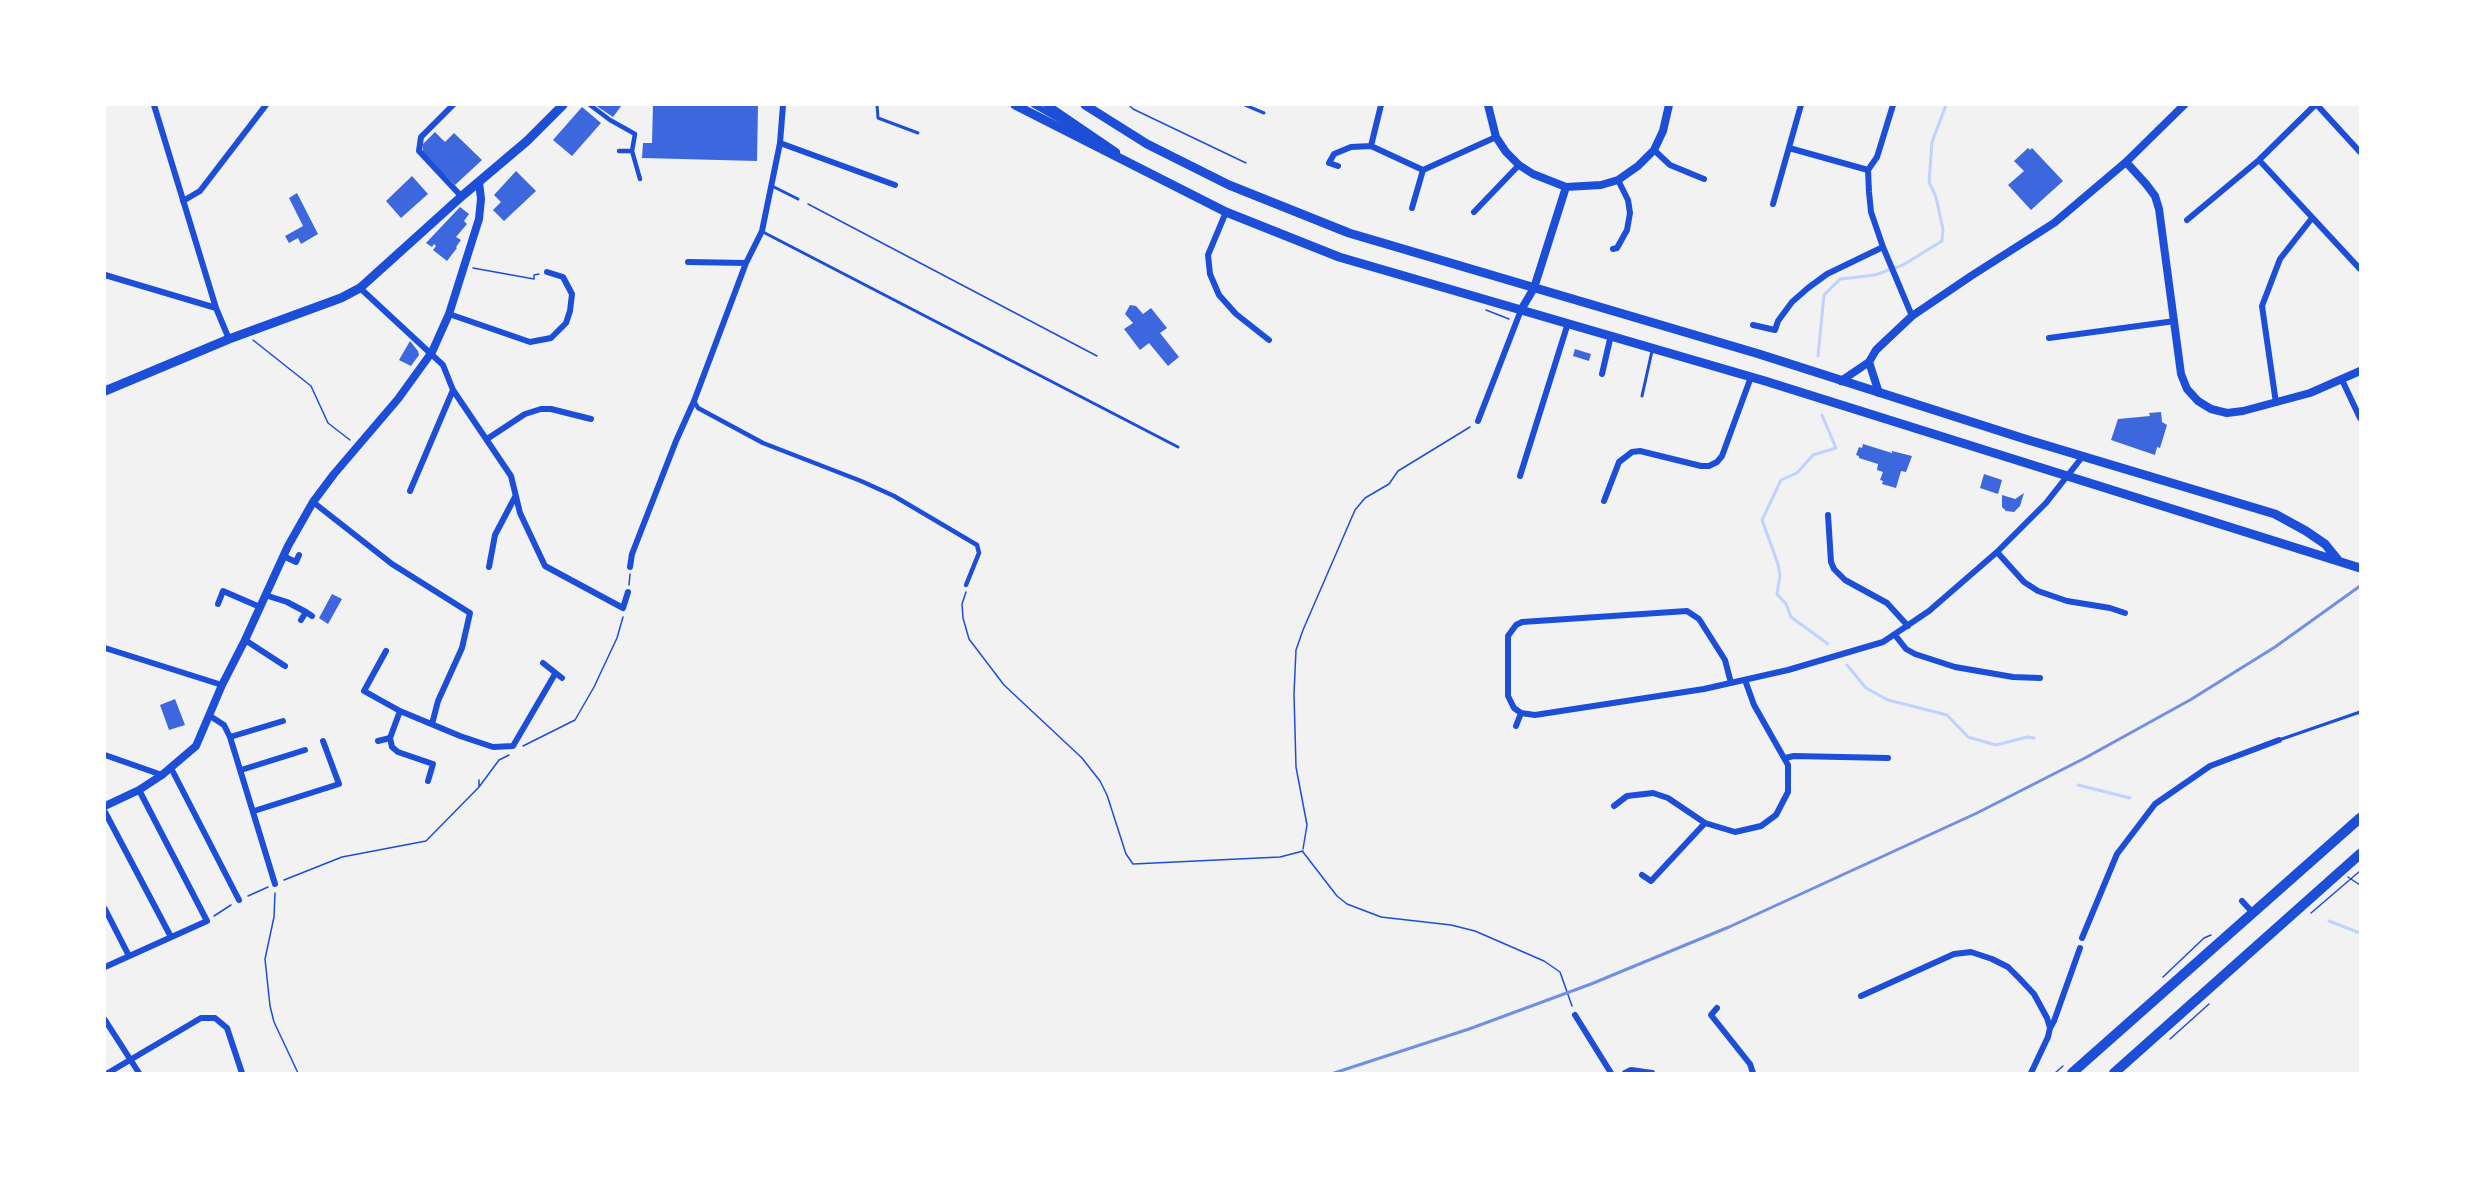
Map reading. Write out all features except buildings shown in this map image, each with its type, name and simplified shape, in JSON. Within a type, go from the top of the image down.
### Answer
[{"type":"highway","points":[[2072,1073],[2360,818]]},
{"type":"highway","points":[[2114,1073],[2360,854]]},
{"type":"main road","points":[[105,391],[229,339],[341,298],[360,288],[461,196],[527,141],[563,105]]},
{"type":"main road","points":[[1016,105],[1226,212],[1339,256],[1751,377],[2360,568]]},
{"type":"main road","points":[[1085,105],[1147,144],[1228,185],[1349,233],[1760,354],[1879,393],[2275,514],[2325,544],[2338,560]]},
{"type":"street","points":[[154,105],[216,308],[229,339]]},
{"type":"street","points":[[183,201],[200,191],[266,105]]},
{"type":"street","points":[[453,105],[422,137],[419,151],[461,196]]},
{"type":"street","points":[[590,105],[609,120],[635,134],[632,151],[640,179]]},
{"type":"street","points":[[630,567],[636,543],[676,441],[694,401],[746,263],[762,231],[780,143],[783,105]]},
{"type":"street","points":[[1034,105],[1107,146]]},
{"type":"street","points":[[1048,105],[1133,163]]},
{"type":"street","points":[[1371,146],[1381,105]]},
{"type":"street","points":[[1488,105],[1496,137],[1519,165],[1548,182],[1566,187],[1585,187],[1618,180],[1638,166],[1654,150],[1663,131],[1669,105]]},
{"type":"street","points":[[1773,204],[1801,105]]},
{"type":"street","points":[[1893,105],[1877,157],[1868,170],[1871,212],[1912,316]]},
{"type":"street","points":[[1841,381],[1869,362],[1876,350],[1912,316],[2054,223],[2126,162],[2184,105]]},
{"type":"street","points":[[2187,220],[2259,160],[2316,105],[2360,152]]},
{"type":"street","points":[[1338,166],[1329,163],[1334,154],[1351,147],[1371,146],[1423,170],[1496,137]]},
{"type":"street","points":[[780,143],[895,185]]},
{"type":"street","points":[[1789,148],[1868,170]]},
{"type":"street","points":[[1654,150],[1670,165],[1704,179]]},
{"type":"street","points":[[619,152],[632,151]]},
{"type":"street","points":[[2259,160],[2360,269]]},
{"type":"street","points":[[2126,162],[2155,196],[2159,209],[2181,375],[2187,389],[2198,401],[2211,409],[2227,413],[2310,393],[2360,371]]},
{"type":"street","points":[[1474,212],[1519,165]]},
{"type":"street","points":[[1412,208],[1423,170]]},
{"type":"street","points":[[1680,181],[1684,172]]},
{"type":"street","points":[[1613,249],[1617,248],[1627,230],[1630,213],[1628,200],[1618,180]]},
{"type":"street","points":[[105,806],[139,790],[162,775],[196,746],[283,556],[313,502],[398,399],[432,352],[449,314],[479,219],[481,199],[479,182]]},
{"type":"street","points":[[1478,421],[1521,310],[1534,288],[1566,187]]},
{"type":"street","points":[[1226,212],[1208,255],[1210,274],[1219,295],[1236,314],[1269,340]]},
{"type":"street","points":[[2276,403],[2262,306],[2280,259],[2312,218]]},
{"type":"street","points":[[1753,325],[1775,330],[1778,321],[1792,302],[1808,288],[1827,274],[1883,247]]},
{"type":"street","points":[[688,262],[746,263]]},
{"type":"street","points":[[449,314],[530,342],[551,338],[566,323],[572,294],[563,278],[547,272]]},
{"type":"street","points":[[105,275],[216,308]]},
{"type":"street","points":[[360,288],[443,364],[453,390],[511,476],[515,497],[545,566],[623,608],[628,592]]},
{"type":"street","points":[[2049,338],[2175,321]]},
{"type":"street","points":[[1520,476],[1568,323]]},
{"type":"street","points":[[1602,374],[1611,335]]},
{"type":"street","points":[[1869,362],[1879,393]]},
{"type":"street","points":[[1604,501],[1619,462],[1632,452],[1640,451],[1701,466],[1709,466],[1717,462],[1722,456],[1751,377]]},
{"type":"street","points":[[2342,380],[2360,418]]},
{"type":"street","points":[[410,491],[434,430],[453,390]]},
{"type":"street","points":[[694,401],[698,408],[763,443],[894,496],[977,545],[979,553],[966,585]]},
{"type":"street","points":[[488,439],[525,414],[541,409],[551,409],[591,419]]},
{"type":"street","points":[[1731,683],[1725,660],[1699,619],[1687,611],[1522,622],[1511,630],[1508,636],[1508,696],[1514,708],[1521,713],[1535,715],[1731,683],[1857,651],[1895,635],[1952,592],[1997,552],[2046,503],[2069,477],[2083,456]]},
{"type":"street","points":[[489,567],[495,535],[515,497]]},
{"type":"street","points":[[313,502],[392,564],[470,613],[462,648],[438,701],[432,724]]},
{"type":"street","points":[[1828,515],[1831,562],[1834,569],[1845,580],[1887,603],[1908,626]]},
{"type":"street","points":[[1997,552],[2024,582],[2038,591],[2125,613]]},
{"type":"street","points":[[283,556],[296,562],[299,555]]},
{"type":"street","points":[[218,604],[223,591],[260,607]]},
{"type":"street","points":[[265,595],[287,602],[309,614],[301,620]]},
{"type":"street","points":[[1895,635],[1906,649],[1932,660],[1983,672],[2040,678]]},
{"type":"street","points":[[245,640],[285,666]]},
{"type":"street","points":[[105,648],[222,685]]},
{"type":"street","points":[[386,651],[364,691],[400,711],[493,747],[513,746],[555,674]]},
{"type":"street","points":[[543,663],[562,678]]},
{"type":"street","points":[[1614,806],[1627,796],[1653,793],[1668,798],[1706,823],[1735,832],[1753,829],[1769,821],[1781,808],[1788,792],[1790,774],[1785,758],[1754,705],[1745,680]]},
{"type":"street","points":[[400,711],[390,738],[392,747],[398,752],[433,764],[428,781]]},
{"type":"street","points":[[1516,726],[1521,713]]},
{"type":"street","points":[[210,716],[224,725],[230,737],[275,884]]},
{"type":"street","points":[[230,737],[283,721]]},
{"type":"street","points":[[378,741],[390,738]]},
{"type":"street","points":[[2082,938],[2117,854],[2155,804],[2210,766],[2279,740]]},
{"type":"street","points":[[254,811],[339,784],[323,741]]},
{"type":"street","points":[[241,770],[305,750]]},
{"type":"street","points":[[105,755],[162,775]]},
{"type":"street","points":[[1785,758],[1794,756],[1888,758]]},
{"type":"street","points":[[171,768],[239,900]]},
{"type":"street","points":[[105,967],[207,921],[139,790]]},
{"type":"street","points":[[105,812],[171,937]]},
{"type":"street","points":[[1642,875],[1651,881],[1706,823]]},
{"type":"street","points":[[2242,901],[2254,913]]},
{"type":"street","points":[[105,909],[129,956]]},
{"type":"street","points":[[2031,1073],[2048,1037],[2080,948]]},
{"type":"street","points":[[1861,996],[1938,960],[1954,954],[1971,952],[2008,967],[2034,993],[2050,1028]]},
{"type":"street","points":[[1717,1008],[1711,1015],[1750,1064],[1754,1073]]},
{"type":"street","points":[[1575,1015],[1611,1073]]},
{"type":"street","points":[[108,1073],[201,1018],[215,1018],[228,1028],[242,1073]]},
{"type":"street","points":[[105,1020],[139,1073]]},
{"type":"street","points":[[1624,1073],[1631,1070],[1652,1073]]},
{"type":"lane","points":[[877,105],[878,118],[918,134]]},
{"type":"lane","points":[[1245,105],[1264,113]]},
{"type":"lane","points":[[771,185],[798,199]]},
{"type":"lane","points":[[762,231],[1178,447]]},
{"type":"lane","points":[[1642,396],[1653,348]]},
{"type":"lane","points":[[2279,740],[2360,712]]},
{"type":"path","points":[[1129,105],[1132,109],[1246,163]]},
{"type":"path","points":[[808,204],[1097,356]]},
{"type":"path","points":[[463,266],[534,279],[534,275],[547,272]]},
{"type":"path","points":[[1489,300],[1485,311],[1518,322]]},
{"type":"path","points":[[247,332],[255,344],[311,386],[328,423],[358,446]]},
{"type":"path","points":[[1478,421],[1398,471],[1389,484],[1365,498],[1355,510],[1313,605],[1296,650],[1294,694],[1296,767],[1307,825],[1303,851],[1336,896],[1347,904],[1381,917],[1451,925],[1475,931],[1531,954],[1560,972],[1575,1015]]},
{"type":"path","points":[[628,592],[630,567]]},
{"type":"path","points":[[966,585],[962,604],[969,639],[1004,685],[1082,758],[1100,781],[1107,795],[1126,854],[1133,864],[1273,858],[1303,851]]},
{"type":"path","points":[[522,747],[575,720],[594,687],[617,638],[624,614],[623,608]]},
{"type":"path","points":[[298,1073],[274,1022],[270,1006],[265,959],[274,917],[275,884],[342,857],[426,841],[486,780],[499,760],[514,751]]},
{"type":"path","points":[[479,780],[479,787]]},
{"type":"path","points":[[2342,871],[2360,885]]},
{"type":"path","points":[[2171,1039],[2205,1009]]},
{"type":"waterway","points":[[1818,356],[1824,295],[1840,279],[1875,275],[1903,265],[1942,241],[1943,229],[1936,197],[1929,182],[1932,142],[1946,105]]},
{"type":"waterway","points":[[1822,415],[1836,448],[1813,455],[1797,473],[1781,480],[1762,520],[1778,564],[1780,575],[1777,594],[1786,604],[1791,617],[1828,644]]},
{"type":"waterway","points":[[1847,665],[1866,688],[1888,700],[1947,715],[1968,737],[1996,745],[2027,737],[2034,738]]},
{"type":"waterway","points":[[2078,785],[2130,798]]},
{"type":"waterway","points":[[2329,921],[2360,933]]},
{"type":"railway","points":[[1334,1073],[1469,1029],[1591,984],[1729,927],[1977,813],[2085,758],[2190,700],[2275,647],[2360,586]]}]
